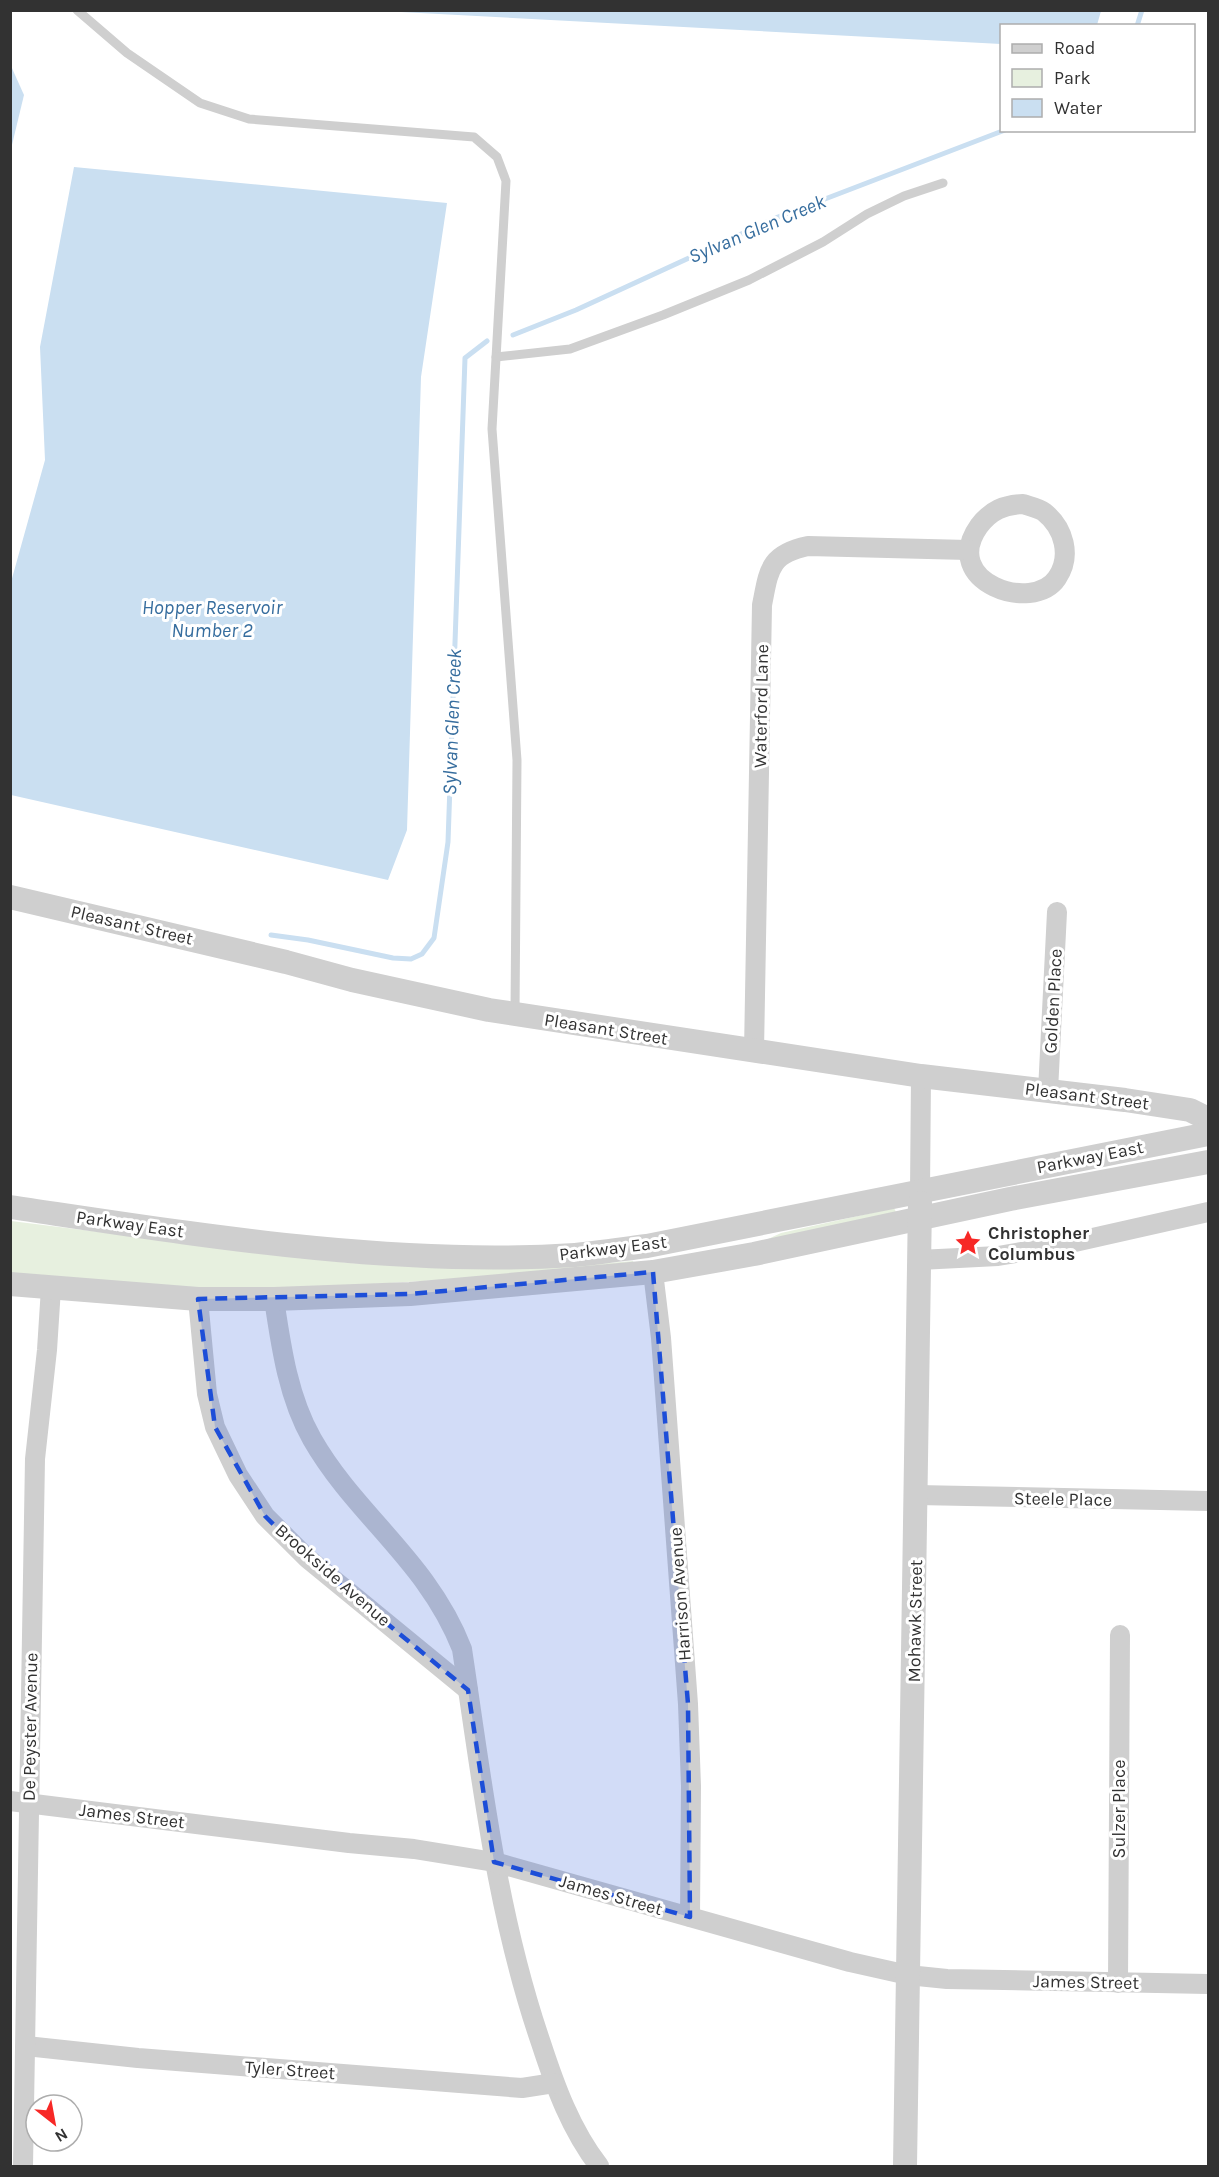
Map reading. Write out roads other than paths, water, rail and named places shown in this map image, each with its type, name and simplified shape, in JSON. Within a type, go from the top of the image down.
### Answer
[{"type":"street","points":[[1023,504],[1043,511],[1058,527],[1065,549],[1065,560],[1056,579],[1043,590],[1024,594],[1004,591],[984,581],[971,564],[968,550],[971,537],[986,517],[1005,505],[1023,504]]},
{"type":"street","name":"Waterford Lane","points":[[754,1050],[762,605],[769,571],[782,554],[808,546],[968,550]]},
{"type":"street","name":"Pleasant Street","points":[[10,897],[286,962],[352,980],[514,1014],[921,1076],[1190,1110],[1209,1119]]},
{"type":"street","name":"Golden Place","points":[[1048,1091],[1057,912]]},
{"type":"street","name":"Mohawk Street","points":[[905,2166],[917,1495],[921,1076]]},
{"type":"street","name":"Parkway East","points":[[10,1207],[170,1230],[348,1250],[507,1257],[575,1255],[647,1246],[1209,1134]]},
{"type":"street","name":"Parkway East","points":[[10,1284],[198,1299],[274,1299],[410,1294],[653,1272],[754,1254],[920,1218],[1209,1162]]},
{"type":"street","points":[[920,1260],[998,1256],[1057,1246],[1209,1212]]},
{"type":"street","name":"Harrison Avenue","points":[[653,1272],[661,1338],[688,1704],[691,1786],[690,1917]]},
{"type":"street","name":"De Peyster Avenue","points":[[23,2166],[26,2046],[20,1802],[34,1459],[47,1350],[51,1288]]},
{"type":"street","name":"Brookside Avenue","points":[[198,1299],[207,1394],[215,1428],[238,1475],[266,1516],[307,1558],[468,1690]]},
{"type":"street","points":[[274,1299],[279,1334],[293,1393],[312,1438],[339,1478],[427,1582],[452,1623],[462,1649],[494,1862],[530,2011],[554,2083],[577,2133],[599,2166]]},
{"type":"street","name":"Steele Place","points":[[917,1495],[1209,1502]]},
{"type":"street","name":"Sulzer Place","points":[[1118,1983],[1120,1635]]},
{"type":"street","name":"James Street","points":[[20,1802],[414,1849],[494,1862],[850,1962],[908,1975],[947,1979],[1209,1984]]},
{"type":"street","name":"Tyler Street","points":[[26,2046],[150,2059],[522,2088],[554,2083]]},
{"type":"lane","points":[[76,10],[127,53],[200,103],[249,119],[474,137],[497,157],[506,181],[492,429],[517,760],[514,1014]]},
{"type":"lane","points":[[496,357],[570,349],[663,315],[749,280],[823,242],[867,214],[904,196],[944,183]]},
{"type":"water","points":[[1101,10],[1097,24],[1000,24],[1000,44],[382,11]]},
{"type":"water","points":[[11,66],[24,95],[11,149]]},
{"type":"water","name":"Hopper Reservoir Number 2","points":[[74,167],[447,203],[421,377],[407,830],[388,880],[11,795],[11,582],[45,460],[40,347]]},
{"type":"waterway","name":"Sylvan Glen Creek","points":[[1138,24],[1142,10]]},
{"type":"waterway","name":"Sylvan Glen Creek","points":[[513,335],[576,310],[778,217],[1000,132]]},
{"type":"waterway","name":"Sylvan Glen Creek","points":[[271,935],[308,940],[393,958],[411,959],[422,954],[434,938],[448,842],[465,358],[487,341]]},
{"type":"place","name":"Christopher Columbus","points":[[968,1243]]}]
